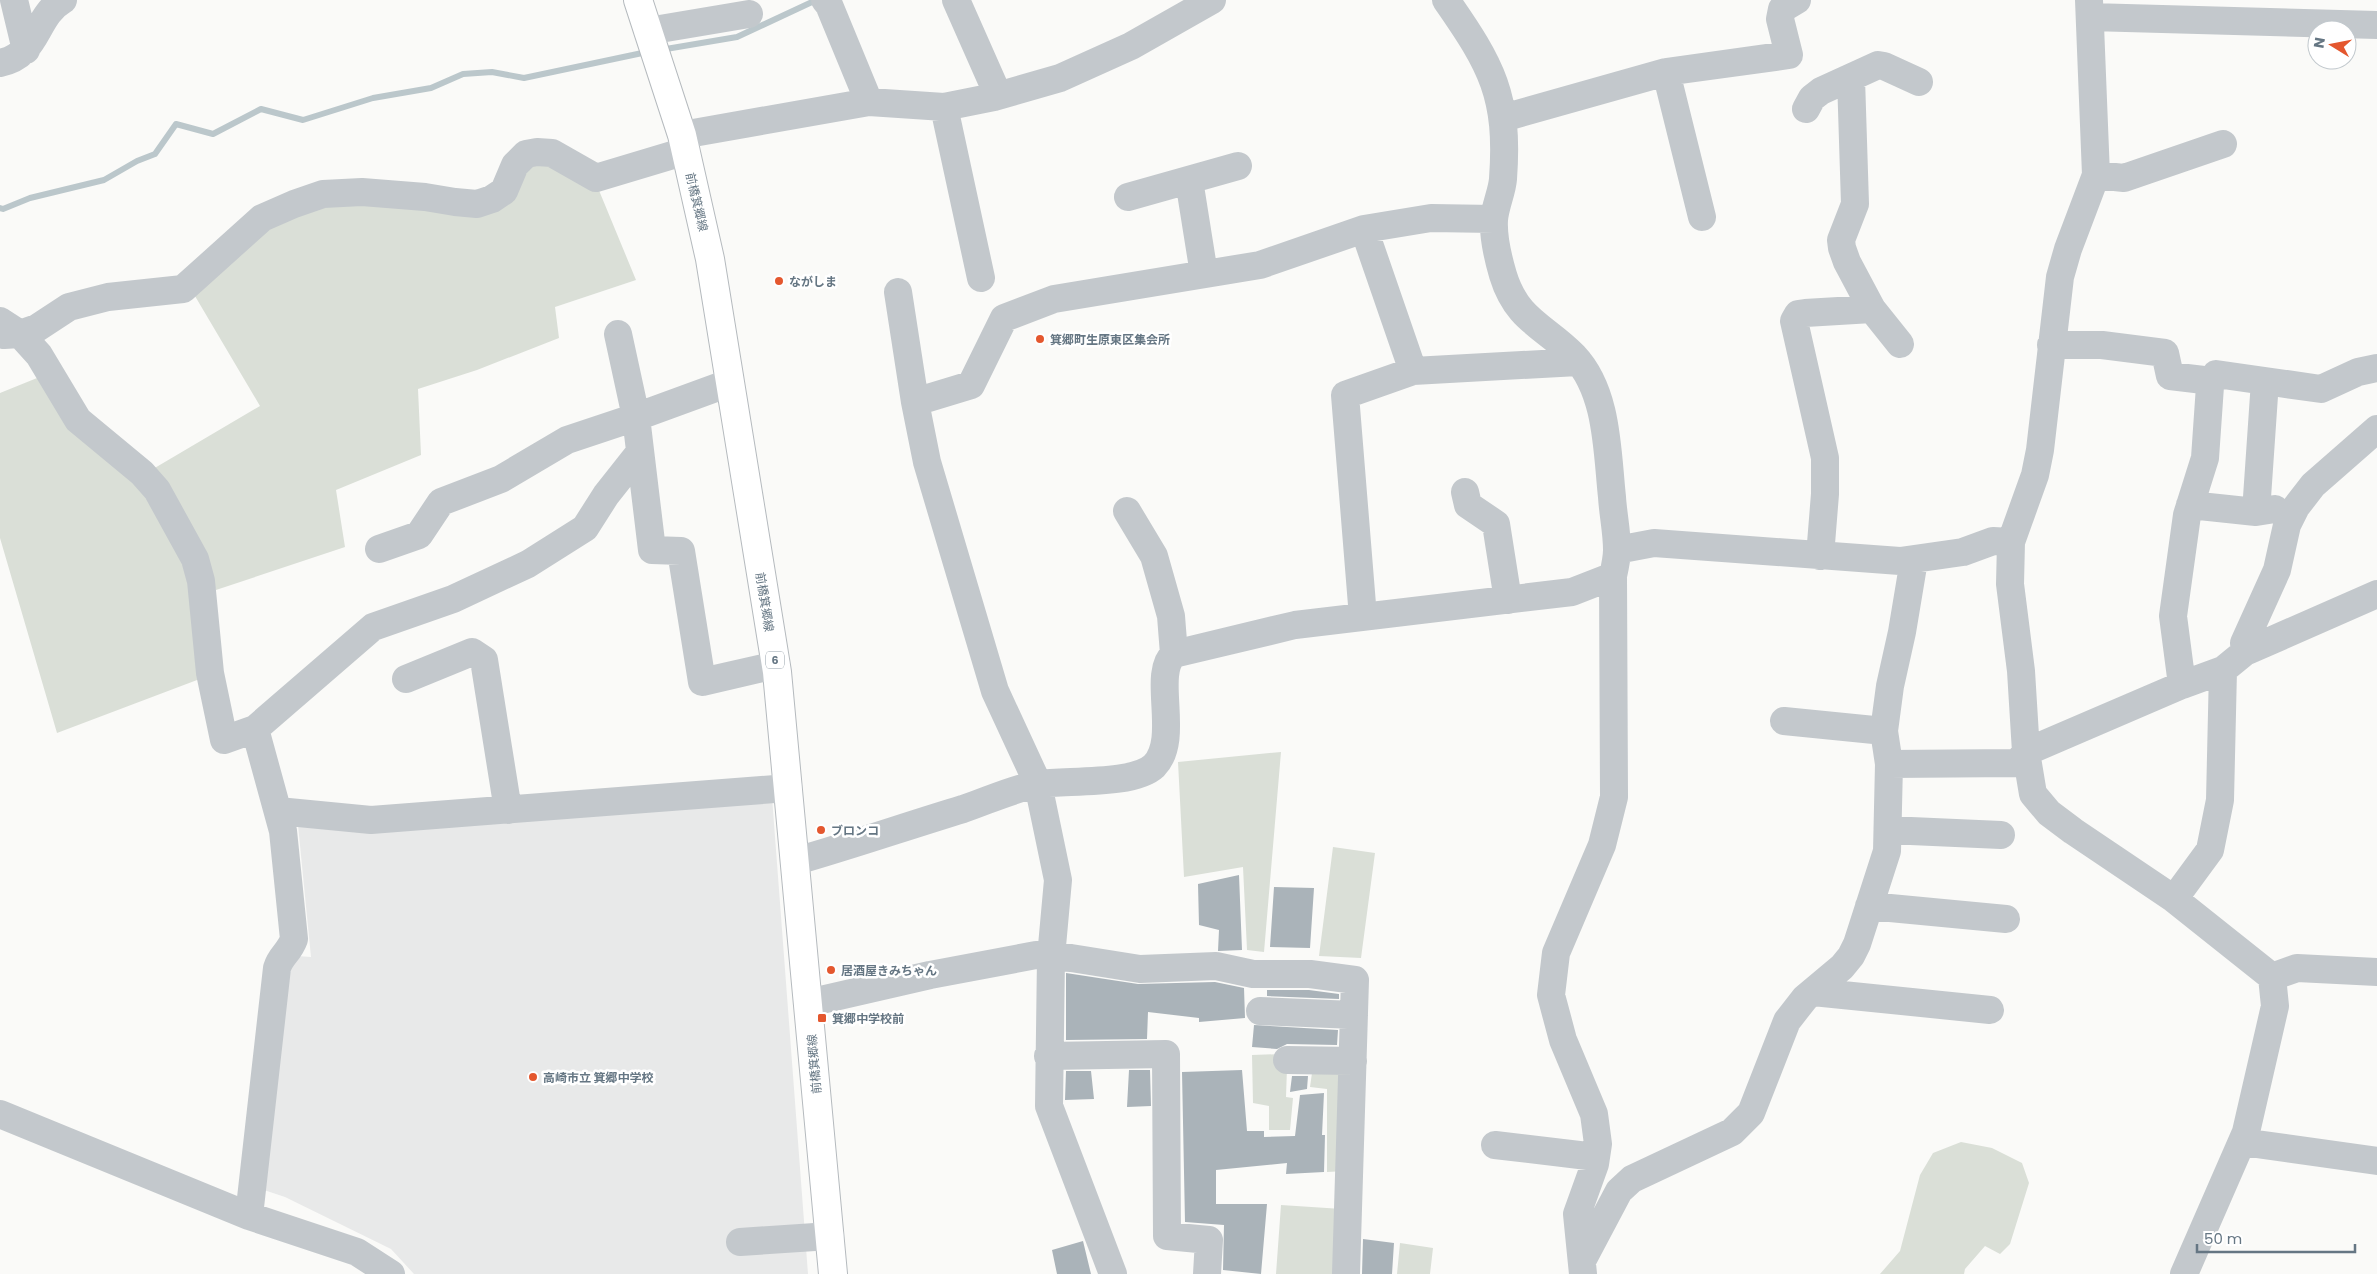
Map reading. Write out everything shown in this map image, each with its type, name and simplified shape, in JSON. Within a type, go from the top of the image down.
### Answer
[{"type":"main road","name":"前橋箕郷線","points":[[638,0],[684,143],[710,259],[776,665],[796,861],[833,1274]]},
{"type":"street","points":[[14,0],[26,50]]},
{"type":"street","points":[[0,63],[15,58],[26,50],[49,14],[63,0]]},
{"type":"street","points":[[956,0],[998,95]]},
{"type":"street","points":[[7,330],[37,328],[69,307],[108,297],[183,289],[262,218],[323,194],[362,192],[425,196],[477,204],[492,200],[504,191],[515,165],[526,154],[537,152],[552,153],[596,178],[684,143],[869,102],[944,107],[998,95],[1069,74],[1131,46],[1212,0]]},
{"type":"street","points":[[1446,0],[1475,42],[1492,73],[1503,118],[1503,181],[1494,219],[1497,253],[1504,278],[1516,305],[1532,323],[1551,336],[1578,362],[1589,377],[1604,424],[1615,563],[1614,797],[1602,845],[1556,953],[1551,995],[1563,1040],[1594,1114],[1598,1144],[1596,1157],[1577,1214],[1583,1267]]},
{"type":"street","points":[[1503,118],[1666,72],[1788,55],[1780,18],[1782,9],[1797,0]]},
{"type":"street","points":[[828,2],[869,102]]},
{"type":"street","points":[[2184,1274],[2242,1142],[2275,1006],[2272,978],[2174,899],[2049,813],[2033,794],[2026,752],[2021,671],[2010,584],[2011,542],[2035,475],[2040,450],[2060,277],[2068,249],[2096,175],[2089,9],[2377,24]]},
{"type":"street","points":[[652,41],[749,14]]},
{"type":"street","points":[[1806,109],[1812,98],[1822,90],[1878,65],[1919,82]]},
{"type":"street","points":[[1666,72],[1702,217]]},
{"type":"street","points":[[1850,78],[1855,204],[1842,240],[1846,262],[1872,309],[1900,344]]},
{"type":"street","points":[[944,107],[981,278]]},
{"type":"street","points":[[2096,175],[2124,178],[2223,144]]},
{"type":"street","points":[[1128,197],[1238,166]]},
{"type":"street","points":[[1189,180],[1204,274]]},
{"type":"street","points":[[915,402],[971,385],[1004,318],[1054,299],[1260,265],[1364,228],[1431,218],[1494,219]]},
{"type":"street","points":[[1364,228],[1414,371]]},
{"type":"street","points":[[898,292],[915,402],[927,462],[995,691],[1038,784],[1058,880],[1051,957],[1048,1056],[1049,1106],[1113,1274]]},
{"type":"street","points":[[1820,556],[1825,494],[1825,458],[1794,321],[1798,314],[1872,309]]},
{"type":"street","points":[[7,330],[40,355],[78,420],[142,473],[157,490],[194,559],[201,581],[210,673],[224,740],[255,729],[373,627],[453,599],[528,564],[585,528],[606,495],[640,452]]},
{"type":"street","points":[[618,334],[636,417],[652,550],[681,551],[702,682],[776,665]]},
{"type":"street","points":[[2051,345],[2102,345],[2165,353],[2170,376],[2212,381]]},
{"type":"street","points":[[1363,617],[1345,394],[1414,371],[1578,362]]},
{"type":"street","points":[[2182,685],[2173,616],[2186,516],[2205,458],[2210,386],[2216,374],[2321,389],[2358,372],[2377,368]]},
{"type":"street","points":[[2256,512],[2265,380]]},
{"type":"street","points":[[379,549],[419,535],[441,502],[501,479],[567,440],[729,383]]},
{"type":"street","points":[[2245,652],[2244,643],[2278,570],[2287,526],[2296,507],[2313,485],[2377,429]]},
{"type":"street","points":[[1465,492],[1468,505],[1496,524],[1508,600]]},
{"type":"street","points":[[2190,505],[2256,512],[2296,507]]},
{"type":"street","points":[[1127,511],[1154,556],[1171,616],[1174,654]]},
{"type":"street","points":[[796,861],[1038,784],[1130,777],[1146,772],[1155,765],[1162,753],[1166,728],[1165,670],[1167,660],[1174,654],[1295,626],[1572,592],[1615,563],[1654,543],[1900,561],[1963,552],[1993,541],[2011,542]]},
{"type":"street","points":[[1583,1267],[1619,1191],[1632,1179],[1732,1132],[1742,1124],[1750,1113],[1787,1021],[1813,992],[1842,967],[1851,956],[1887,851],[1889,764],[1884,731],[1890,686],[1902,632],[1914,560]]},
{"type":"street","points":[[1889,764],[2017,763],[2026,752],[2182,685],[2223,670],[2245,652],[2377,594]]},
{"type":"street","points":[[406,679],[472,652],[484,660],[508,810]]},
{"type":"street","points":[[2174,899],[2210,850],[2220,800],[2223,670]]},
{"type":"street","points":[[1784,722],[1884,731]]},
{"type":"street","points":[[249,1216],[277,968],[280,958],[290,951],[294,940],[283,831],[255,729]]},
{"type":"street","points":[[278,811],[370,820],[788,788]]},
{"type":"street","points":[[1888,830],[2001,834]]},
{"type":"street","points":[[1869,906],[2006,919]]},
{"type":"street","points":[[808,1003],[994,962],[1036,955],[1071,958],[1140,969],[1216,966],[1253,974],[1310,974],[1355,980],[1346,1274]]},
{"type":"street","points":[[2272,978],[2297,968],[2377,972]]},
{"type":"street","points":[[1813,992],[1990,1010]]},
{"type":"street","points":[[1260,1012],[1354,1015]]},
{"type":"street","points":[[1048,1056],[1166,1054],[1167,1236],[1209,1240],[1207,1274]]},
{"type":"street","points":[[1287,1060],[1353,1061]]},
{"type":"street","points":[[0,1114],[249,1216],[357,1252],[391,1274]]},
{"type":"street","points":[[2242,1142],[2377,1161]]},
{"type":"street","points":[[1495,1145],[1596,1157]]},
{"type":"street","points":[[740,1242],[830,1236]]},
{"type":"shaded area","points":[[537,159],[598,188],[636,280],[555,307],[559,338],[477,370],[418,389],[421,455],[336,490],[345,547],[216,590],[188,524],[153,469],[260,406],[192,291],[265,225],[326,202],[463,212],[527,164]]},
{"type":"shaded area","points":[[42,376],[149,493],[191,573],[205,677],[57,733],[0,538],[0,393]]},
{"type":"shaded area","points":[[1281,752],[1264,952],[1247,950],[1243,867],[1184,877],[1178,762]]},
{"type":"shaded area","name":"高崎市立 箕郷中学校","points":[[772,797],[808,1274],[414,1274],[391,1249],[285,1197],[258,1188],[288,966],[297,956],[311,957],[298,825]]},
{"type":"shaded area","points":[[1333,847],[1375,853],[1361,958],[1319,956]]},
{"type":"shaded area","points":[[1282,1054],[1287,1068],[1286,1097],[1293,1098],[1290,1130],[1269,1130],[1269,1106],[1253,1103],[1252,1055]]},
{"type":"shaded area","points":[[1349,1065],[1346,1171],[1327,1172],[1327,1089],[1310,1087],[1313,1066]]},
{"type":"shaded area","points":[[1961,1142],[1992,1148],[2022,1163],[2029,1183],[2010,1244],[2000,1254],[1985,1246],[1965,1269],[1964,1274],[1880,1274],[1900,1251],[1920,1175],[1933,1153]]},
{"type":"shaded area","points":[[1281,1205],[1342,1209],[1339,1274],[1276,1274]]},
{"type":"shaded area","points":[[1400,1243],[1433,1248],[1430,1274],[1397,1274]]},
{"type":"building","points":[[1239,875],[1242,950],[1218,951],[1219,930],[1199,925],[1198,884]]},
{"type":"building","points":[[1274,887],[1314,888],[1310,948],[1270,947]]},
{"type":"building","points":[[1066,973],[1138,984],[1215,982],[1244,988],[1245,1018],[1199,1022],[1199,1018],[1148,1012],[1147,1039],[1066,1040]]},
{"type":"building","points":[[1267,990],[1309,990],[1339,994],[1339,999],[1267,996]]},
{"type":"building","points":[[1254,1025],[1338,1030],[1337,1045],[1287,1044],[1277,1049],[1252,1047]]},
{"type":"building","points":[[1129,1070],[1150,1070],[1151,1106],[1127,1107]]},
{"type":"building","points":[[1242,1070],[1247,1131],[1264,1131],[1264,1137],[1295,1136],[1300,1095],[1324,1093],[1322,1135],[1325,1135],[1324,1172],[1286,1174],[1287,1163],[1216,1170],[1216,1204],[1267,1204],[1261,1274],[1223,1270],[1224,1225],[1185,1222],[1182,1072]]},
{"type":"building","points":[[1066,1071],[1091,1071],[1094,1099],[1065,1100]]},
{"type":"building","points":[[1292,1076],[1308,1076],[1307,1089],[1290,1092]]},
{"type":"building","points":[[1363,1239],[1394,1243],[1392,1274],[1362,1274]]},
{"type":"building","points":[[1083,1241],[1091,1274],[1057,1274],[1052,1250]]},
{"type":"waterway","points":[[660,50],[737,37],[812,2]]},
{"type":"waterway","points":[[0,208],[3,209],[30,198],[104,180],[137,161],[155,154],[176,124],[213,134],[261,109],[303,120],[373,98],[431,88],[463,74],[492,72],[524,78],[647,52]]},
{"type":"place","name":"ながしま","points":[[779,281]]},
{"type":"place","name":"箕郷町生原東区集会所","points":[[1040,339]]},
{"type":"place","name":"ブロンコ","points":[[821,830]]},
{"type":"place","name":"居酒屋きみちゃん","points":[[831,970]]},
{"type":"place","name":"箕郷中学校前","points":[[822,1018]]},
{"type":"place","name":"高崎市立 箕郷中学校","points":[[533,1077]]}]
